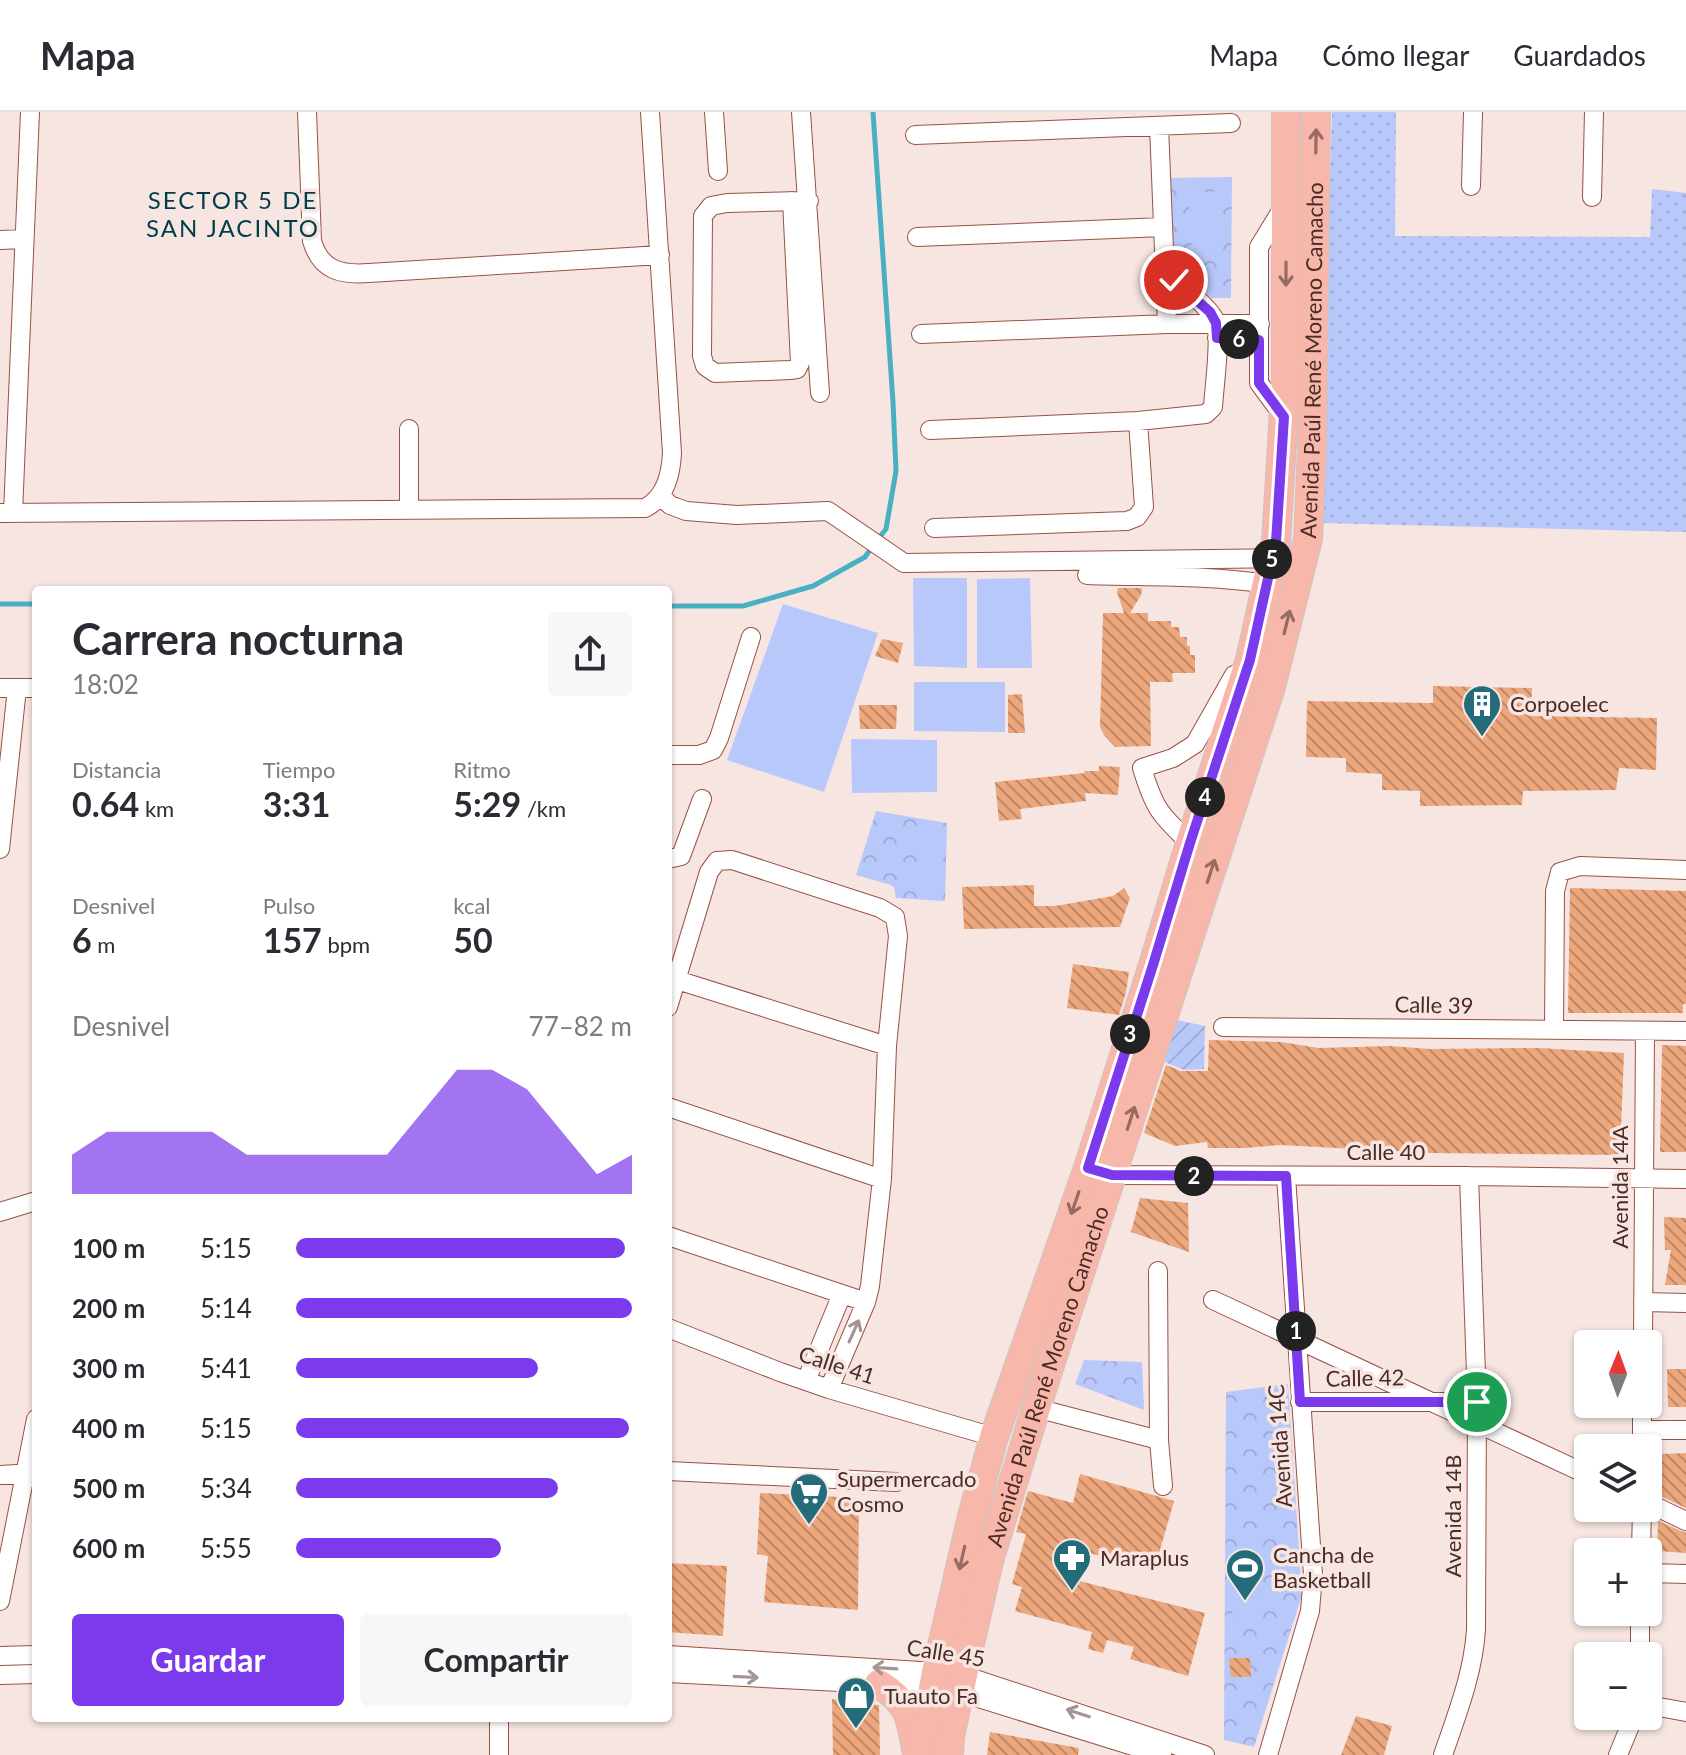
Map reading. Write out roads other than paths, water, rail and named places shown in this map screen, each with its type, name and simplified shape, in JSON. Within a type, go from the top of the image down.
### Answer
[{"type":"main road","name":"Avenida Paúl René Moreno Camacho","points":[[920,1755],[989,1561],[1036,1408],[1153,965],[1250,660],[1276,542],[1286,377],[1286,112]]},
{"type":"main road","name":"Avenida Paúl René Moreno Camacho","points":[[949,1755],[948,1682],[972,1516],[994,1437],[1100,1172],[1271,687],[1308,539],[1316,112]]},
{"type":"main road","points":[[879,1684],[893,1693],[910,1716],[920,1755]]},
{"type":"street","points":[[30,112],[7,513],[645,508],[651,505],[660,495],[671,470],[672,453],[650,112]]},
{"type":"street","points":[[307,112],[312,241],[324,262],[337,272],[384,273],[660,255]]},
{"type":"street","points":[[714,112],[718,171]]},
{"type":"street","points":[[800,201],[727,203],[711,206],[703,216],[702,356],[705,366],[715,373],[790,370],[797,369],[800,363],[801,112]]},
{"type":"street","points":[[1471,186],[1473,112]]},
{"type":"street","points":[[1592,197],[1594,112]]},
{"type":"street","points":[[915,135],[1231,123]]},
{"type":"street","points":[[1159,126],[1167,324]]},
{"type":"street","points":[[800,201],[820,393]]},
{"type":"street","points":[[1284,417],[1259,383],[1259,247],[1286,204]]},
{"type":"street","points":[[917,237],[1163,227]]},
{"type":"street","points":[[0,240],[24,239]]},
{"type":"street","points":[[930,430],[1138,421],[1206,414],[1213,407],[1217,330],[1210,312],[1165,275]]},
{"type":"street","points":[[921,334],[1167,324],[1259,332]]},
{"type":"street","points":[[934,528],[1127,521],[1137,517],[1144,507],[1138,421]]},
{"type":"street","points":[[409,429],[409,510]]},
{"type":"street","points":[[660,495],[670,505],[686,511],[737,515],[828,511],[904,563],[1269,571]]},
{"type":"street","points":[[1087,575],[1245,581],[1303,558]]},
{"type":"street","points":[[1190,843],[1157,810],[1142,768],[1173,758],[1195,744],[1256,633]]},
{"type":"street","points":[[672,755],[699,755],[713,750],[751,637]]},
{"type":"street","points":[[1,841],[18,688]]},
{"type":"street","points":[[672,858],[681,856],[702,799]]},
{"type":"street","points":[[672,995],[709,872],[717,861],[732,860],[880,908],[895,917],[898,936],[887,1046],[882,1179],[870,1286],[829,1389]]},
{"type":"street","points":[[1554,1030],[1555,891],[1560,872],[1580,866],[1686,870]]},
{"type":"street","points":[[677,980],[887,1046]]},
{"type":"street","name":"Calle 39","points":[[1223,1027],[1686,1031]]},
{"type":"street","name":"Avenida 14A","points":[[1643,1330],[1645,1031]]},
{"type":"street","points":[[672,1108],[882,1179]]},
{"type":"street","name":"Calle 40","points":[[1100,1172],[1686,1179]]},
{"type":"street","name":"Avenida 14C","points":[[1268,1755],[1310,1611],[1313,1575],[1286,1176]]},
{"type":"street","name":"Avenida 14B","points":[[1443,1755],[1475,1654],[1477,1402],[1469,1176]]},
{"type":"street","points":[[0,1212],[32,1202]]},
{"type":"street","points":[[672,1237],[866,1302]]},
{"type":"street","points":[[1158,1271],[1159,1440],[1163,1486]]},
{"type":"street","points":[[806,1381],[842,1294]]},
{"type":"street","points":[[1213,1300],[1574,1468]]},
{"type":"street","points":[[1643,1302],[1686,1303]]},
{"type":"street","name":"Calle 41","points":[[672,1330],[829,1389],[994,1437]]},
{"type":"street","name":"Calle 42","points":[[1300,1402],[1477,1402]]},
{"type":"street","points":[[1036,1408],[1159,1440]]},
{"type":"street","points":[[1662,1435],[1686,1430]]},
{"type":"street","points":[[672,1471],[896,1482]]},
{"type":"street","points":[[0,1475],[30,1473],[0,1601]]},
{"type":"street","points":[[1662,1510],[1686,1521]]},
{"type":"street","points":[[1662,1573],[1686,1574]]},
{"type":"street","points":[[0,1656],[32,1655]]},
{"type":"street","name":"Calle 45","points":[[672,1655],[948,1682],[1205,1755]]},
{"type":"street","name":"Calle 45","points":[[672,1673],[879,1684],[948,1682],[1162,1755]]},
{"type":"street","points":[[0,1675],[32,1674]]},
{"type":"street","points":[[1662,1708],[1686,1712]]},
{"type":"street","points":[[499,1722],[499,1755]]},
{"type":"street","points":[[1618,1755],[1628,1730]]},
{"type":"waterway","points":[[873,112],[896,471],[886,529],[878,539]]},
{"type":"waterway","points":[[672,606],[743,606],[813,586],[865,557],[872,547]]},
{"type":"waterway","points":[[0,604],[32,604]]},
{"type":"place","name":"Corpoelec","points":[[1482,738]]},
{"type":"place","name":"Supermercado Cosmo","points":[[809,1526]]},
{"type":"place","name":"Maraplus","points":[[1072,1592]]},
{"type":"place","name":"Cancha de Basketball","points":[[1245,1602]]},
{"type":"place","name":"Tuauto Fa","points":[[856,1730]]},
{"type":"district","name":"SECTOR 5 DE SAN JACINTO","points":[[233,215]]}]
